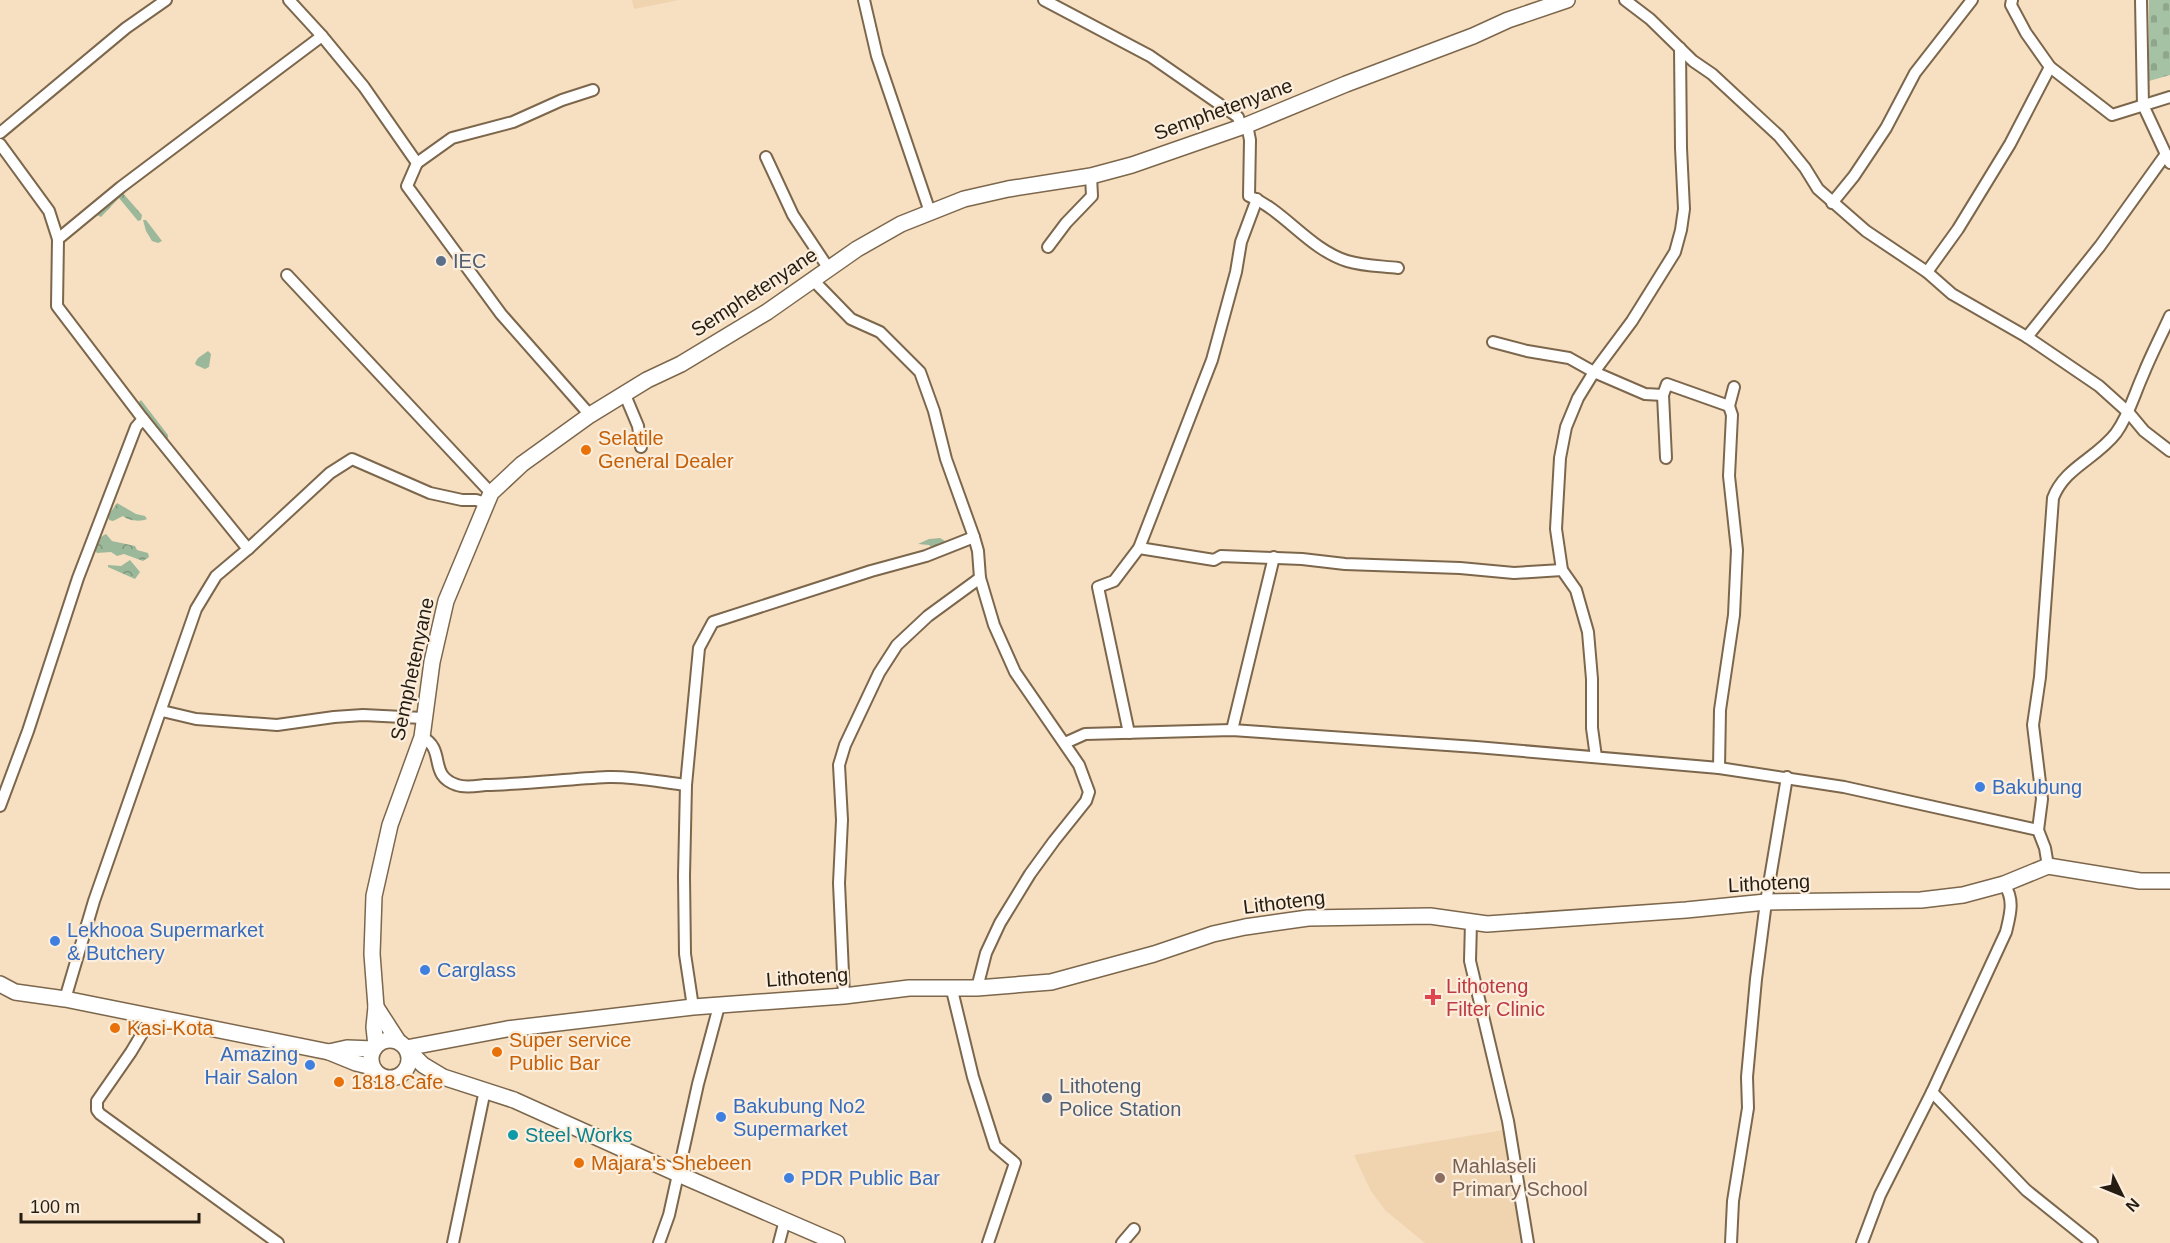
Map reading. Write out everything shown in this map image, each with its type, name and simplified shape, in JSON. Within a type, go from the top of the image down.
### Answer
[{"type":"main road","name":"Semphetenyane","points":[[375,1047],[376,1008],[372,954],[374,896],[390,825],[422,737],[432,662],[446,601],[488,498],[522,464],[590,416],[647,380],[681,364],[814,281],[866,244],[901,224],[964,199],[1008,189],[1091,176],[1132,165],[1244,126],[1473,36],[1508,20],[1567,0]]},
{"type":"main road","name":"Lithoteng","points":[[404,1047],[507,1029],[693,1007],[844,996],[909,988],[951,986],[977,988],[1052,982],[1121,964],[1214,934],[1308,918],[1430,916],[1487,924],[1766,902],[1921,900],[1963,895],[2004,884],[2048,866]]},
{"type":"main road","points":[[2048,866],[2140,881],[2170,881]]},
{"type":"main road","points":[[0,984],[15,992],[65,999],[329,1052],[372,1067]]},
{"type":"main road","points":[[0,996],[15,992]]},
{"type":"main road","points":[[376,1008],[404,1047],[423,1065],[443,1077],[514,1100],[837,1243]]},
{"type":"main road","points":[[329,1052],[347,1048],[375,1047],[383,1041],[404,1047]]},
{"type":"main road","points":[[375,1047],[371,1060],[372,1067],[383,1078],[391,1079],[402,1075],[443,1077]]},
{"type":"main road","points":[[402,1075],[409,1066],[404,1047]]},
{"type":"street","points":[[0,133],[134,22],[166,0]]},
{"type":"street","points":[[289,0],[364,87],[417,163]]},
{"type":"street","points":[[864,0],[877,56],[930,212]]},
{"type":"street","points":[[1044,0],[1150,56],[1238,117],[1250,140],[1249,196],[1268,204],[1332,254],[1347,261],[1398,268]]},
{"type":"street","points":[[1625,0],[1650,19],[1693,61],[1712,74],[1779,136],[1805,168],[1818,189],[1832,203],[1866,231],[1927,272],[1952,294],[2027,338],[2099,386],[2129,413],[2144,431],[2170,451]]},
{"type":"street","points":[[1832,203],[1854,176],[1886,128],[1916,73],[1972,0]]},
{"type":"street","points":[[2027,338],[2168,158],[2143,105],[2141,0]]},
{"type":"street","points":[[2009,2],[2026,33],[2050,67],[2112,115],[2170,97]]},
{"type":"street","points":[[58,238],[121,187],[322,36]]},
{"type":"street","points":[[1596,758],[1592,728],[1592,679],[1588,632],[1576,590],[1562,570],[1556,529],[1560,458],[1566,427],[1578,399],[1594,372],[1632,321],[1675,252],[1682,230],[1684,209],[1680,48]]},
{"type":"street","points":[[1927,272],[1958,229],[2010,144],[2050,67]]},
{"type":"street","points":[[590,416],[501,314],[407,186],[417,163],[452,138],[513,122],[562,100],[593,90]]},
{"type":"street","points":[[0,144],[49,211],[58,238],[57,306],[248,549]]},
{"type":"street","points":[[766,157],[793,215],[829,269]]},
{"type":"street","points":[[1048,247],[1066,223],[1092,196],[1091,176]]},
{"type":"street","points":[[1129,733],[1098,587],[1114,581],[1138,548],[1212,360],[1236,272],[1241,242],[1257,199]]},
{"type":"street","points":[[287,275],[488,498]]},
{"type":"street","points":[[814,281],[851,319],[880,332],[920,372],[934,411],[946,459],[974,537],[978,551],[980,578],[994,625],[1015,672],[1079,765],[1089,792],[1086,801],[1036,866],[1000,923],[986,953],[977,988]]},
{"type":"street","points":[[2048,866],[2045,848],[2038,830],[2042,799],[2033,725],[2040,677],[2053,498],[2058,484],[2109,441],[2129,413],[2142,376],[2170,316]]},
{"type":"street","points":[[1493,342],[1527,351],[1569,358],[1594,372],[1645,394],[1663,395]]},
{"type":"street","points":[[1666,458],[1663,395],[1667,384],[1729,406]]},
{"type":"street","points":[[1719,768],[1720,710],[1734,615],[1737,550],[1729,476],[1732,415],[1729,406],[1734,387]]},
{"type":"street","points":[[625,394],[638,426],[641,447]]},
{"type":"street","points":[[0,806],[28,730],[78,578],[136,427],[144,419]]},
{"type":"street","points":[[65,999],[94,901],[196,609],[204,592],[216,576],[330,473],[352,459],[430,493],[462,500],[488,498]]},
{"type":"street","points":[[693,1007],[686,954],[684,876],[686,784],[699,648],[713,622],[871,571],[926,556],[974,537]]},
{"type":"street","points":[[1138,548],[1214,560],[1221,556],[1274,557],[1345,564],[1460,568],[1515,573],[1562,570]]},
{"type":"street","points":[[1232,730],[1274,557]]},
{"type":"street","points":[[844,996],[839,883],[842,820],[840,765],[845,745],[879,673],[897,645],[928,616],[980,578]]},
{"type":"street","points":[[162,711],[196,720],[276,725],[363,715],[423,718]]},
{"type":"street","points":[[1065,743],[1085,734],[1232,730],[1719,768],[1844,787],[2038,830]]},
{"type":"street","points":[[422,737],[431,742],[435,749],[437,764],[446,780],[459,786],[611,777],[686,784]]},
{"type":"street","points":[[1731,1243],[1733,1201],[1748,1108],[1749,1055],[1756,979],[1787,777]]},
{"type":"street","points":[[1862,1243],[1880,1195],[1932,1092],[2006,932],[2012,906],[2004,884]]},
{"type":"street","points":[[1471,922],[1470,961],[1508,1121],[1528,1243]]},
{"type":"street","points":[[951,986],[973,1077],[995,1146],[1015,1163],[988,1243]]},
{"type":"street","points":[[659,1243],[669,1215],[719,1006]]},
{"type":"street","points":[[152,1017],[97,1101],[97,1110],[278,1243]]},
{"type":"street","points":[[453,1243],[485,1090]]},
{"type":"street","points":[[1932,1092],[2026,1190],[2092,1243]]},
{"type":"street","points":[[779,1243],[785,1220]]},
{"type":"street","points":[[1122,1243],[1134,1229]]},
{"type":"shaded area","points":[[632,0],[679,0],[634,9]]},
{"type":"shaded area","name":"Mahlaseli Primary School","points":[[1504,1130],[1514,1165],[1520,1243],[1425,1243],[1385,1210],[1371,1191],[1354,1155]]},
{"type":"green space","points":[[2149,0],[2170,0],[2170,75],[2149,81]]},
{"type":"green space","points":[[121,191],[142,215],[141,220],[138,221],[119,198],[101,217],[95,214]]},
{"type":"green space","points":[[143,220],[146,220],[162,241],[158,243],[152,241]]},
{"type":"green space","points":[[208,351],[211,354],[209,367],[205,369],[196,365],[198,358]]},
{"type":"green space","points":[[141,400],[168,438],[165,438],[143,410],[139,402]]},
{"type":"green space","points":[[117,503],[147,519],[135,520],[123,516],[113,521],[109,520],[108,516]]},
{"type":"green space","points":[[106,534],[112,541],[135,546],[137,550],[148,553],[149,557],[143,561],[124,554],[117,556],[111,552],[97,553],[94,549],[100,538]]},
{"type":"green space","points":[[940,538],[945,541],[958,538],[958,541],[933,549],[929,545],[918,544],[929,539]]},
{"type":"green space","points":[[130,560],[140,572],[135,579],[108,567],[108,565],[121,566]]},
{"type":"place","name":"IEC","points":[[441,261]]},
{"type":"place","name":"Selatile General Dealer","points":[[586,450]]},
{"type":"place","name":"Bakubung","points":[[1980,787]]},
{"type":"place","name":"Lekhooa Supermarket & Butchery","points":[[55,941]]},
{"type":"place","name":"Carglass","points":[[425,970]]},
{"type":"place","name":"Lithoteng Filter Clinic","points":[[1433,997]]},
{"type":"place","name":"Kasi-Kota","points":[[115,1028]]},
{"type":"place","name":"Super service Public Bar","points":[[497,1052]]},
{"type":"place","name":"Amazing Hair Salon","points":[[310,1065]]},
{"type":"place","name":"1818 Cafe","points":[[339,1082]]},
{"type":"place","name":"Lithoteng Police Station","points":[[1047,1098]]},
{"type":"place","name":"Bakubung No2 Supermarket","points":[[721,1117]]},
{"type":"place","name":"Steel Works","points":[[513,1135]]},
{"type":"place","name":"Majara's Shebeen","points":[[579,1163]]},
{"type":"place","name":"PDR Public Bar","points":[[789,1178]]},
{"type":"place","name":"Mahlaseli Primary School","points":[[1440,1178]]}]
